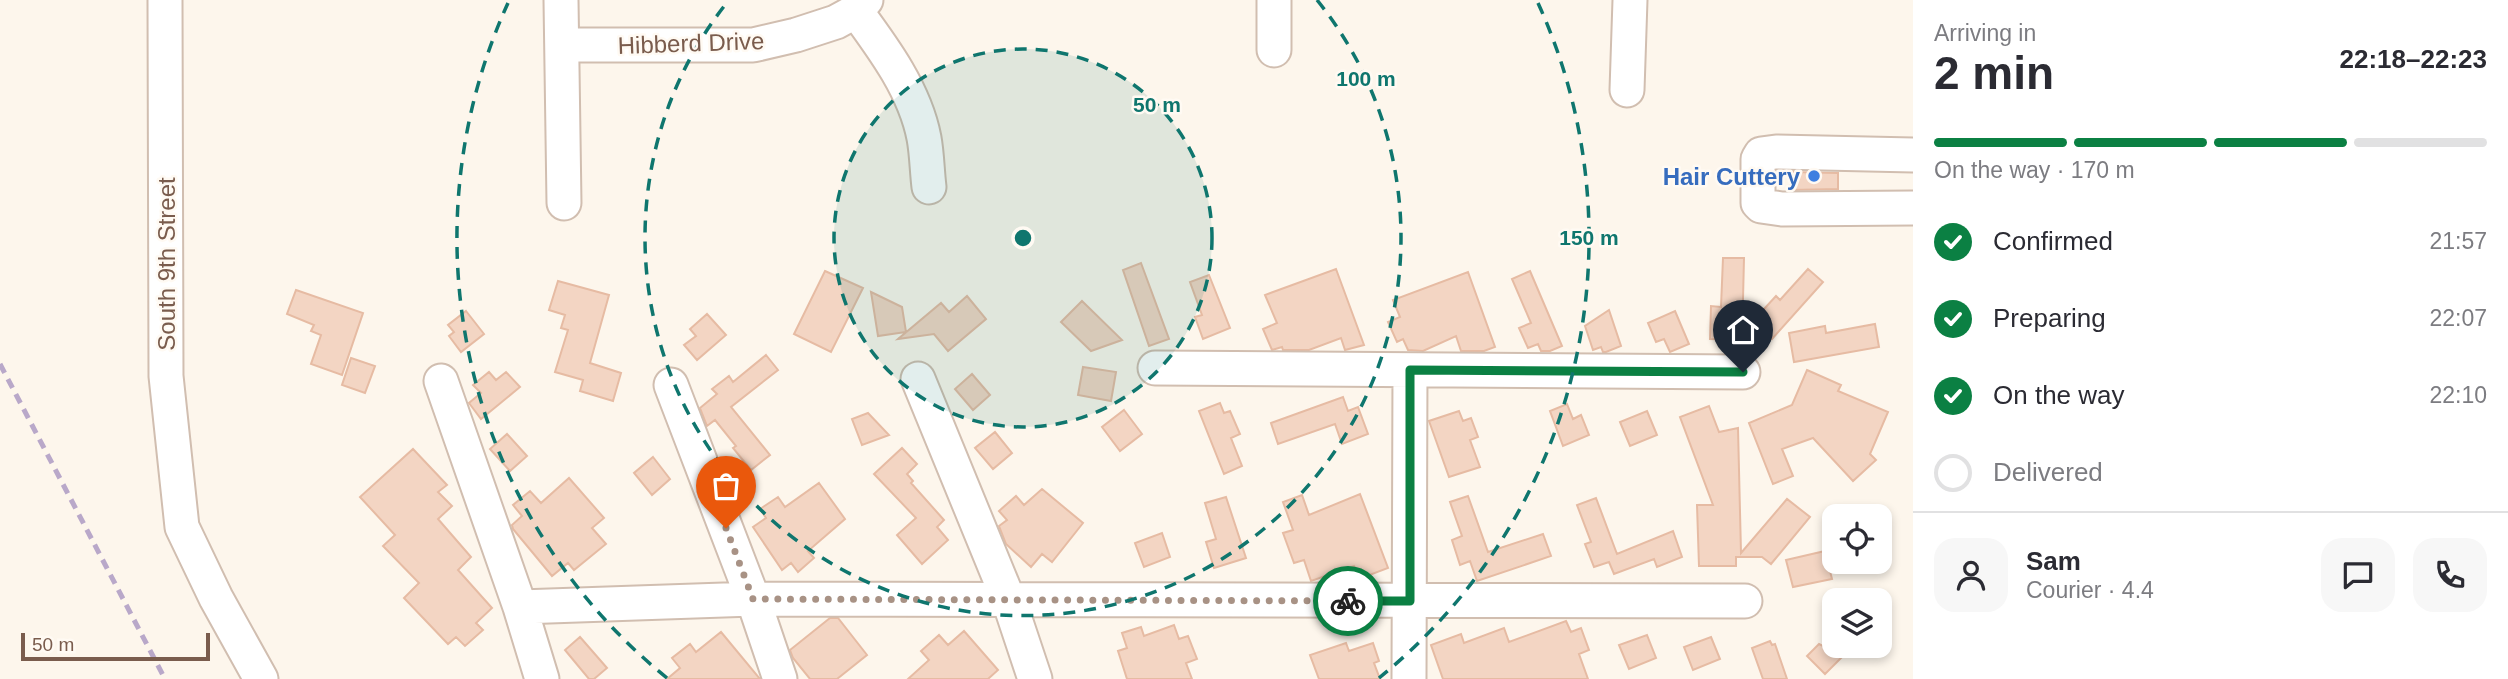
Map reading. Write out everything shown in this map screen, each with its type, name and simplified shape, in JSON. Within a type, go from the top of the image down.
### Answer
[{"type":"street","name":"South 9th Street","points":[[166,0],[166,376],[183,527],[216,598],[261,679]]},
{"type":"street","points":[[561,0],[564,203]]},
{"type":"street","points":[[1273,0],[1273,50]]},
{"type":"street","points":[[1627,90],[1630,0]]},
{"type":"street","points":[[861,5],[913,103],[924,138],[929,187]]},
{"type":"street","name":"Hibberd Drive","points":[[562,46],[753,45],[836,22],[861,5]]},
{"type":"street","points":[[1913,155],[1776,152],[1762,154],[1758,159],[1758,203],[1761,206],[1782,209],[1913,208]]},
{"type":"street","points":[[1154,368],[1743,372]]},
{"type":"street","points":[[1409,679],[1410,370]]},
{"type":"street","points":[[918,379],[1009,601],[1035,679]]},
{"type":"street","points":[[441,381],[520,607],[542,679]]},
{"type":"street","points":[[671,385],[753,599],[780,679]]},
{"type":"street","points":[[520,607],[753,599],[1745,601]]},
{"type":"building","points":[[1790,172],[1838,173],[1838,189],[1790,190]]},
{"type":"building","points":[[1723,258],[1744,258],[1742,340],[1710,339],[1711,306],[1721,307]]},
{"type":"building","points":[[1141,263],[1169,339],[1149,346],[1123,270]]},
{"type":"building","points":[[1336,269],[1364,345],[1345,350],[1341,338],[1309,350],[1283,350],[1282,347],[1272,350],[1263,329],[1277,323],[1265,295]]},
{"type":"building","points":[[1808,269],[1823,282],[1772,339],[1753,321],[1776,296],[1780,300]]},
{"type":"building","points":[[825,271],[863,288],[831,352],[794,334]]},
{"type":"building","points":[[1530,271],[1562,346],[1550,351],[1541,351],[1538,344],[1528,348],[1519,328],[1531,323],[1512,279]]},
{"type":"building","points":[[1468,272],[1495,347],[1484,351],[1461,351],[1456,336],[1423,351],[1408,350],[1403,339],[1397,342],[1388,322],[1400,317],[1393,300]]},
{"type":"building","points":[[1209,275],[1230,328],[1203,339],[1195,317],[1202,315],[1190,282]]},
{"type":"building","points":[[558,281],[609,295],[590,363],[621,373],[613,401],[580,391],[583,380],[555,372],[568,330],[561,328],[565,315],[549,310]]},
{"type":"building","points":[[296,290],[363,313],[342,375],[311,364],[321,335],[311,331],[314,325],[287,314]]},
{"type":"building","points":[[871,292],[902,307],[906,332],[878,336]]},
{"type":"building","points":[[967,296],[986,319],[948,351],[934,334],[898,339],[941,303],[949,312]]},
{"type":"building","points":[[1082,301],[1122,340],[1091,351],[1061,322]]},
{"type":"building","points":[[1609,310],[1621,346],[1606,352],[1603,352],[1601,347],[1593,350],[1585,326]]},
{"type":"building","points":[[466,311],[484,334],[461,352],[449,336],[454,332],[448,325]]},
{"type":"building","points":[[1675,311],[1689,344],[1670,352],[1664,339],[1656,342],[1648,323]]},
{"type":"building","points":[[707,314],[726,335],[697,360],[684,345],[696,336],[690,329]]},
{"type":"building","points":[[1875,324],[1879,347],[1794,362],[1789,333],[1825,326],[1826,333]]},
{"type":"building","points":[[766,355],[778,370],[731,407],[770,455],[751,470],[715,420],[707,426],[700,408],[717,394],[712,389],[729,376],[733,382]]},
{"type":"building","points":[[351,358],[375,366],[365,393],[342,385]]},
{"type":"building","points":[[1083,367],[1116,372],[1111,401],[1078,395]]},
{"type":"building","points":[[1807,370],[1841,385],[1838,391],[1888,412],[1870,454],[1876,460],[1853,481],[1813,438],[1782,449],[1793,476],[1773,484],[1749,423],[1792,405]]},
{"type":"building","points":[[489,372],[496,380],[506,372],[520,387],[481,419],[469,403],[481,393],[473,385]]},
{"type":"building","points":[[972,374],[990,395],[973,410],[955,389]]},
{"type":"building","points":[[1343,397],[1348,411],[1358,407],[1368,434],[1342,444],[1335,424],[1278,444],[1271,423]]},
{"type":"building","points":[[1220,403],[1224,413],[1230,411],[1240,434],[1231,438],[1242,466],[1224,474],[1199,411]]},
{"type":"building","points":[[1567,404],[1573,419],[1581,415],[1589,435],[1563,446],[1550,411]]},
{"type":"building","points":[[1709,406],[1719,432],[1738,428],[1741,553],[1787,499],[1810,517],[1771,564],[1762,557],[1736,557],[1736,566],[1699,566],[1697,505],[1713,505],[1680,417]]},
{"type":"building","points":[[1124,410],[1142,434],[1120,451],[1102,427]]},
{"type":"building","points":[[1459,411],[1463,421],[1471,418],[1478,437],[1470,440],[1480,467],[1449,477],[1429,421]]},
{"type":"building","points":[[1647,411],[1657,435],[1630,446],[1620,422]]},
{"type":"building","points":[[868,413],[889,435],[862,445],[852,419]]},
{"type":"building","points":[[995,432],[1012,453],[993,469],[975,448]]},
{"type":"building","points":[[507,434],[527,456],[510,471],[490,449]]},
{"type":"building","points":[[902,448],[917,464],[907,474],[913,481],[911,483],[944,520],[937,527],[948,540],[922,564],[897,535],[916,518],[874,474]]},
{"type":"building","points":[[413,449],[447,485],[438,492],[452,506],[438,519],[471,557],[458,570],[492,608],[476,623],[483,630],[465,646],[456,637],[448,644],[404,598],[419,583],[383,546],[395,535],[360,497]]},
{"type":"building","points":[[653,457],[670,479],[652,495],[634,473]]},
{"type":"building","points":[[569,478],[604,518],[592,528],[606,544],[574,570],[568,563],[552,576],[513,529],[512,525],[522,516],[513,505],[530,491],[541,503]]},
{"type":"building","points":[[819,483],[845,519],[808,551],[814,558],[798,572],[791,563],[782,570],[753,527],[766,518],[760,509],[778,497],[785,507]]},
{"type":"building","points":[[1042,489],[1083,523],[1052,562],[1042,554],[1031,567],[1006,544],[999,526],[1007,520],[999,511],[1016,496],[1024,505]]},
{"type":"building","points":[[1360,494],[1388,568],[1359,579],[1354,566],[1311,581],[1304,560],[1294,563],[1283,533],[1293,530],[1283,502],[1302,495],[1309,515]]},
{"type":"building","points":[[1468,496],[1488,552],[1543,534],[1551,556],[1477,581],[1470,561],[1460,565],[1452,540],[1462,536],[1450,502]]},
{"type":"building","points":[[1226,497],[1246,558],[1214,568],[1206,542],[1216,539],[1205,503]]},
{"type":"building","points":[[1596,498],[1617,554],[1673,531],[1682,557],[1657,567],[1654,559],[1614,574],[1609,562],[1594,567],[1585,544],[1591,542],[1577,505]]},
{"type":"building","points":[[1162,533],[1170,557],[1144,567],[1135,543]]},
{"type":"building","points":[[1822,552],[1822,574],[1831,574],[1832,579],[1793,587],[1786,560]]},
{"type":"building","points":[[830,618],[838,618],[867,655],[837,679],[810,679],[790,650]]},
{"type":"building","points":[[1566,621],[1571,632],[1581,628],[1589,650],[1579,654],[1588,679],[1443,679],[1431,645],[1461,634],[1464,643],[1504,628],[1509,642]]},
{"type":"building","points":[[1174,625],[1179,639],[1188,636],[1197,659],[1186,663],[1192,679],[1127,679],[1118,651],[1127,648],[1122,633],[1141,627],[1144,636]]},
{"type":"building","points":[[964,631],[998,670],[988,679],[908,679],[929,660],[921,651],[939,635],[948,645]]},
{"type":"building","points":[[721,632],[760,679],[667,679],[680,668],[672,658],[690,644],[696,652]]},
{"type":"building","points":[[1647,635],[1656,658],[1629,669],[1619,645]]},
{"type":"building","points":[[580,637],[607,668],[594,679],[589,679],[565,650]]},
{"type":"building","points":[[1711,637],[1720,659],[1693,670],[1684,647]]},
{"type":"building","points":[[1770,641],[1772,645],[1775,644],[1787,679],[1763,679],[1752,648]]},
{"type":"building","points":[[1346,643],[1349,651],[1373,643],[1379,661],[1374,663],[1380,679],[1319,679],[1310,655]]},
{"type":"building","points":[[1819,644],[1822,646],[1822,658],[1841,658],[1825,674],[1807,656]]},
{"type":"railway","points":[[0,364],[165,679]]},
{"type":"way so far","points":[[726,528],[753,599],[1348,601]]},
{"type":"place","name":"Hair Cuttery","points":[[1814,176]]},
{"type":"route","points":[[1348,601],[1410,601],[1410,370],[1743,372]]}]
